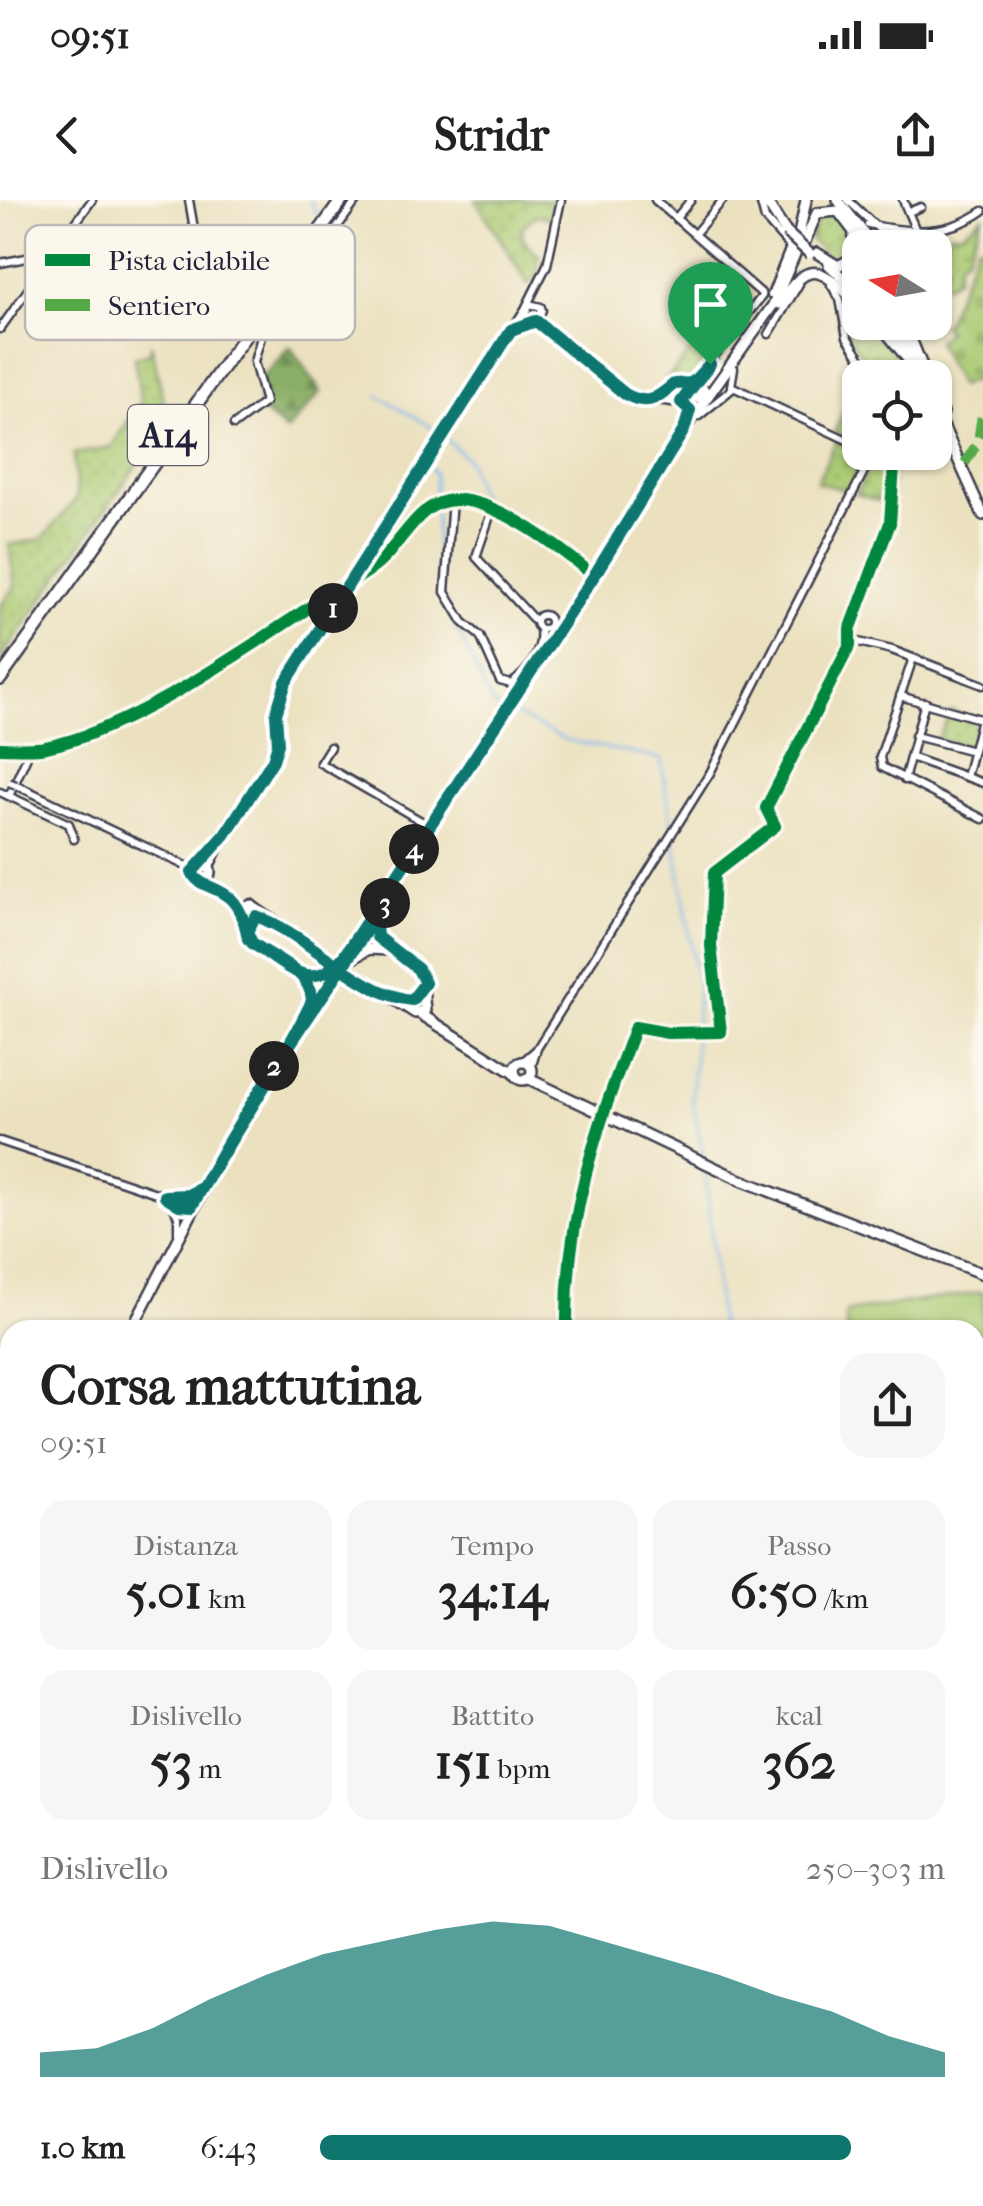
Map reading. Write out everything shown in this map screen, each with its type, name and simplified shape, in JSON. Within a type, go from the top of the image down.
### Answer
[{"type":"highway","name":"A14","points":[[321,225],[339,200]]},
{"type":"highway","name":"A14","points":[[321,225],[339,200]]},
{"type":"highway","name":"A14","points":[[0,669],[238,340]]},
{"type":"highway","name":"A14","points":[[0,679],[240,340]]},
{"type":"main road","points":[[765,200],[805,250],[842,283]]},
{"type":"main road","points":[[805,250],[802,226],[806,200]]},
{"type":"main road","points":[[136,1320],[192,1206],[306,1016],[348,963],[430,826],[584,593],[684,430],[752,335],[805,250],[806,200]]},
{"type":"main road","points":[[838,200],[862,230]]},
{"type":"main road","points":[[772,315],[805,250],[815,215],[828,208],[838,211],[854,232],[853,258],[839,266],[805,250]]},
{"type":"main road","points":[[853,218],[860,230]]},
{"type":"main road","points":[[205,1183],[580,607],[699,416],[796,278],[812,271],[842,287]]},
{"type":"main road","points":[[686,389],[700,397],[728,358],[752,335]]},
{"type":"main road","points":[[681,402],[690,410],[684,430]]},
{"type":"main road","points":[[952,434],[983,502]]},
{"type":"main road","points":[[952,446],[983,514]]},
{"type":"main road","points":[[206,872],[193,878],[192,869],[206,872],[250,912],[272,921],[329,957],[348,963],[391,996],[419,1004],[438,1026],[498,1064],[524,1070],[542,1085],[741,1180],[983,1274]]},
{"type":"main road","points":[[386,901],[375,930],[391,951],[418,969],[425,983],[419,1004]]},
{"type":"main road","points":[[250,912],[247,931],[252,943],[300,973],[321,976],[369,948],[391,951]]},
{"type":"main road","points":[[300,973],[312,992],[306,1016]]},
{"type":"street","points":[[75,225],[92,200]]},
{"type":"street","points":[[190,200],[194,225]]},
{"type":"street","points":[[340,225],[358,200]]},
{"type":"street","points":[[206,872],[273,760],[278,744],[276,714],[286,682],[526,308],[537,287],[560,200]]},
{"type":"street","points":[[658,200],[766,293]]},
{"type":"street","points":[[677,216],[692,200]]},
{"type":"street","points":[[697,231],[724,200]]},
{"type":"street","points":[[668,395],[681,402],[686,389],[805,250],[765,219],[765,200]]},
{"type":"street","points":[[848,200],[878,230]]},
{"type":"street","points":[[903,200],[916,230],[958,226],[983,211]]},
{"type":"street","points":[[908,212],[921,206]]},
{"type":"street","points":[[677,216],[766,293]]},
{"type":"street","points":[[0,263],[25,258]]},
{"type":"street","points":[[769,334],[800,281],[821,278],[838,293],[847,337],[862,360]]},
{"type":"street","points":[[537,287],[542,308],[556,333]]},
{"type":"street","points":[[0,329],[25,294]]},
{"type":"street","points":[[526,308],[535,303],[542,308]]},
{"type":"street","points":[[526,308],[526,317],[556,333],[625,394],[652,401],[668,395],[674,384],[686,389]]},
{"type":"street","points":[[511,330],[534,321],[542,308]]},
{"type":"street","points":[[234,425],[265,402],[254,362],[260,340]]},
{"type":"street","points":[[734,368],[729,384],[842,439]]},
{"type":"street","points":[[699,416],[728,390],[743,393]]},
{"type":"street","points":[[862,470],[862,478]]},
{"type":"street","points":[[524,1070],[700,789],[866,470]]},
{"type":"street","points":[[568,1320],[566,1276],[590,1145],[635,1027],[668,1033],[721,1032],[712,946],[714,873],[775,826],[766,808],[818,714],[850,640],[850,630],[890,522],[894,470]]},
{"type":"street","points":[[452,500],[445,592],[463,622],[480,636],[500,681],[510,684],[526,670],[541,647],[539,627]]},
{"type":"street","points":[[9,796],[28,752],[112,724],[256,642],[385,558],[419,514],[435,505],[452,500],[492,510],[562,550],[594,576]]},
{"type":"street","points":[[492,510],[476,557],[539,627],[546,642],[538,663]]},
{"type":"street","points":[[539,627],[549,627],[550,619],[562,618],[584,593]]},
{"type":"street","points":[[850,640],[892,650],[912,661],[983,685]]},
{"type":"street","points":[[912,661],[880,757],[887,770],[983,818]]},
{"type":"street","points":[[900,696],[980,718],[966,777]]},
{"type":"street","points":[[904,780],[925,702]]},
{"type":"street","points":[[916,736],[973,751]]},
{"type":"street","points":[[330,747],[320,764],[430,826]]},
{"type":"street","points":[[0,748],[44,748]]},
{"type":"street","points":[[910,756],[983,783]]},
{"type":"street","points":[[0,777],[192,869]]},
{"type":"street","points":[[0,792],[69,824],[74,839]]},
{"type":"street","points":[[0,1141],[192,1206]]},
{"type":"street","points":[[171,1198],[205,1183]]},
{"type":"street","points":[[171,1198],[178,1217],[178,1234]]},
{"type":"green space","points":[[476,200],[556,200],[552,218],[536,215],[521,228],[522,240],[539,255],[538,278],[528,284]]},
{"type":"green space","points":[[819,214],[840,214],[848,230],[842,230],[842,260],[832,261],[810,239]]},
{"type":"green space","points":[[983,216],[952,281],[952,232],[962,233]]},
{"type":"green space","points":[[978,245],[983,247],[983,384],[974,380],[959,386],[952,372],[952,360],[946,360],[937,342],[952,340],[952,306]]},
{"type":"green space","points":[[700,339],[718,347],[691,381],[669,384],[666,381]]},
{"type":"green space","points":[[851,340],[888,340],[903,360],[865,360]]},
{"type":"green space","points":[[151,344],[168,421],[0,660],[0,605],[15,587],[9,545],[42,539],[77,498],[74,454],[111,447],[141,402],[134,357],[150,353]]},
{"type":"green space","points":[[290,347],[321,392],[287,431],[260,409],[260,380]]},
{"type":"green space","points":[[842,415],[842,435],[834,432]]},
{"type":"green space","points":[[836,441],[842,444],[842,470],[858,470],[850,492],[817,482]]},
{"type":"green space","points":[[868,470],[892,470],[891,504],[856,494]]},
{"type":"green space","points":[[952,711],[977,720],[971,746],[937,740]]},
{"type":"green space","points":[[983,1292],[983,1320],[846,1320],[846,1312]]},
{"type":"waterway","points":[[310,200],[318,216]]},
{"type":"waterway","points":[[378,395],[441,433]]},
{"type":"waterway","points":[[447,440],[468,460],[481,501]]},
{"type":"waterway","points":[[428,466],[435,473],[435,501]]},
{"type":"waterway","points":[[435,509],[439,592],[493,705],[501,709]]},
{"type":"waterway","points":[[515,715],[566,740],[661,759],[672,828]]},
{"type":"waterway","points":[[674,839],[698,987],[692,1100],[704,1159]]},
{"type":"waterway","points":[[705,1167],[719,1320]]},
{"type":"marked path","points":[[965,463],[978,442],[983,408]]},
{"type":"cycle path","points":[[567,1320],[577,1212],[596,1138],[635,1027],[668,1033],[721,1032],[711,946],[714,873],[775,826],[766,808],[850,645],[850,630],[890,523],[894,470]]},
{"type":"cycle path","points":[[0,748],[40,748],[78,738],[184,688],[364,574],[382,560],[419,516],[442,502],[472,502],[510,517],[594,576]]},
{"type":"route","points":[[710,364],[681,402],[690,410],[684,430],[594,576],[344,956],[334,970],[312,977],[300,973],[252,943],[248,939],[247,931],[256,916],[272,921],[329,957],[352,972],[391,996],[412,1000],[421,992],[423,975],[377,937],[376,923],[386,901],[346,962],[309,1019],[203,1187],[188,1195],[165,1196],[171,1201],[192,1206],[203,1187],[208,1178],[222,1149],[312,1001],[310,986],[300,973],[248,939],[243,911],[233,899],[211,884],[195,880],[192,872],[225,835],[273,760],[278,744],[276,714],[280,695],[350,580],[511,330],[536,321],[556,333],[625,394],[642,401],[659,399],[674,384],[692,383],[710,364]]}]
